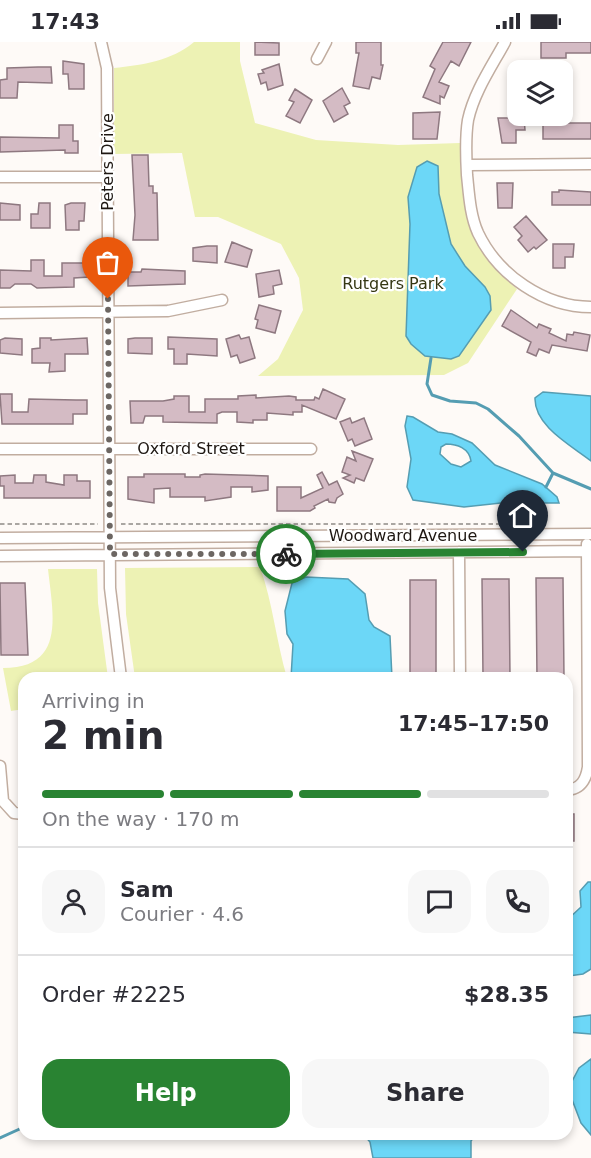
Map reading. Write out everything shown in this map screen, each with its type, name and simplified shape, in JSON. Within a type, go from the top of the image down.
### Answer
[{"type":"street","name":"Peters Drive","points":[[101,42],[107,68],[111,613],[120,672]]},
{"type":"street","points":[[317,59],[326,42]]},
{"type":"street","points":[[506,42],[476,97],[468,120],[467,165],[471,207],[478,232],[503,268],[523,285],[562,303],[591,306]]},
{"type":"street","points":[[467,165],[591,164]]},
{"type":"street","points":[[0,177],[106,177]]},
{"type":"street","points":[[0,313],[183,309],[222,300]]},
{"type":"street","name":"Oxford Street","points":[[0,449],[311,449]]},
{"type":"street","points":[[573,787],[581,784],[588,767],[589,534]]},
{"type":"street","name":"Woodward Avenue","points":[[0,538],[589,534]]},
{"type":"street","name":"Woodward Avenue","points":[[0,556],[589,551]]},
{"type":"street","points":[[459,552],[460,672]]},
{"type":"street","points":[[0,766],[0,792],[7,808],[18,812]]},
{"type":"path","points":[[0,525],[98,524]]},
{"type":"path","points":[[123,524],[513,524]]},
{"type":"green space","name":"Rutgers Park","points":[[194,42],[240,42],[240,61],[255,123],[316,140],[398,145],[460,143],[462,187],[470,224],[487,257],[517,289],[468,363],[444,375],[258,376],[278,359],[303,310],[299,278],[281,244],[218,217],[195,217],[182,153],[114,154],[114,68],[166,58]]},
{"type":"green space","points":[[260,567],[286,672],[134,672],[126,614],[125,568]]},
{"type":"green space","points":[[48,569],[97,569],[98,603],[107,672],[18,672],[18,710],[11,711],[3,668],[23,666],[37,659],[46,649],[53,621]]},
{"type":"water","points":[[427,161],[438,166],[439,194],[451,244],[465,266],[485,287],[490,296],[491,310],[459,356],[451,359],[425,356],[411,344],[406,336],[410,224],[408,197],[417,167]]},
{"type":"water","points":[[543,392],[591,396],[591,461],[565,442],[541,418],[536,408],[535,398]]},
{"type":"water","points":[[407,416],[413,417],[438,432],[452,434],[472,443],[495,465],[542,484],[557,497],[559,503],[501,503],[464,507],[413,500],[407,487],[411,459],[405,426]],"holes":[[[450,444],[465,450],[471,461],[461,467],[451,464],[440,454],[441,447]]]},
{"type":"water","points":[[306,577],[348,579],[365,594],[369,620],[374,627],[390,636],[392,672],[291,672],[293,644],[287,634],[285,611],[292,583]]},
{"type":"water","points":[[588,882],[591,882],[591,969],[583,974],[573,975],[573,914],[581,907],[580,891]]},
{"type":"water","points":[[591,1015],[591,1034],[573,1032],[573,1017]]},
{"type":"water","points":[[591,1059],[591,1135],[581,1123],[573,1102],[573,1079],[579,1068]]},
{"type":"water","points":[[368,1140],[472,1140],[471,1158],[373,1158]]},
{"type":"building","points":[[255,42],[279,43],[279,55],[255,55]]},
{"type":"building","points":[[356,42],[381,42],[381,65],[383,65],[380,79],[372,77],[369,89],[353,86],[359,53],[356,53]]},
{"type":"building","points":[[443,42],[471,42],[459,66],[451,61],[439,82],[449,86],[444,98],[440,96],[440,104],[423,97],[435,69],[430,66]]},
{"type":"building","points":[[541,42],[591,42],[591,53],[566,53],[566,58],[541,58]]},
{"type":"building","points":[[63,61],[84,64],[84,89],[69,89],[68,74],[63,74]]},
{"type":"building","points":[[279,64],[283,85],[268,90],[266,82],[261,84],[258,74],[264,73],[262,70]]},
{"type":"building","points":[[51,67],[52,83],[18,82],[17,98],[0,98],[0,80],[7,79],[7,68]]},
{"type":"building","points":[[342,88],[350,103],[344,106],[348,114],[334,122],[323,101]]},
{"type":"building","points":[[295,89],[312,100],[300,123],[286,116],[294,102],[289,100]]},
{"type":"building","points":[[440,112],[437,139],[413,139],[413,113]]},
{"type":"building","points":[[498,118],[507,118],[507,126],[525,126],[525,130],[516,130],[516,143],[502,143]]},
{"type":"building","points":[[573,123],[591,123],[591,139],[543,139],[543,126],[573,126]]},
{"type":"building","points":[[59,125],[73,125],[73,141],[78,141],[78,153],[65,153],[65,150],[0,152],[0,137],[59,138]]},
{"type":"building","points":[[132,155],[148,155],[149,186],[153,186],[153,193],[157,193],[158,240],[133,240],[135,215]]},
{"type":"building","points":[[497,183],[513,183],[512,208],[498,208]]},
{"type":"building","points":[[559,190],[591,192],[591,205],[552,205],[552,192],[559,192]]},
{"type":"building","points":[[0,203],[20,205],[20,220],[0,220]]},
{"type":"building","points":[[39,203],[50,203],[50,228],[31,228],[31,214],[38,214]]},
{"type":"building","points":[[85,203],[84,221],[79,221],[79,230],[66,230],[65,205]]},
{"type":"building","points":[[526,216],[547,240],[528,252],[518,240],[522,236],[514,227]]},
{"type":"building","points":[[232,242],[252,250],[247,267],[225,262]]},
{"type":"building","points":[[553,244],[574,244],[573,257],[565,257],[565,268],[553,268]]},
{"type":"building","points":[[217,246],[217,263],[193,261],[193,248]]},
{"type":"building","points":[[31,260],[44,260],[44,276],[62,276],[62,263],[89,263],[89,277],[74,278],[74,287],[37,288],[31,284],[15,284],[10,288],[0,288],[0,270],[31,271]]},
{"type":"building","points":[[142,269],[185,271],[185,284],[128,286],[128,272],[141,272]]},
{"type":"building","points":[[279,270],[282,284],[273,286],[274,294],[259,297],[256,274]]},
{"type":"building","points":[[259,305],[281,311],[275,333],[256,328],[258,320],[255,319]]},
{"type":"building","points":[[511,310],[537,328],[539,324],[551,329],[549,333],[566,341],[567,334],[573,335],[574,332],[590,335],[587,351],[552,345],[549,353],[539,349],[536,356],[527,352],[531,342],[502,326]]},
{"type":"building","points":[[239,335],[241,339],[249,337],[255,358],[240,363],[237,355],[231,357],[226,339]]},
{"type":"building","points":[[168,337],[217,339],[217,356],[187,354],[187,364],[174,364],[174,349],[168,349]]},
{"type":"building","points":[[40,338],[51,338],[51,340],[87,338],[88,354],[65,354],[65,371],[49,372],[50,363],[32,363],[32,349],[40,348]]},
{"type":"building","points":[[152,338],[152,354],[128,353],[128,339]]},
{"type":"building","points":[[22,339],[22,355],[0,353],[0,340]]},
{"type":"building","points":[[323,389],[345,399],[336,419],[302,405],[302,412],[293,412],[293,415],[267,413],[267,420],[253,420],[253,423],[237,422],[237,412],[222,412],[217,414],[217,423],[163,422],[163,416],[145,416],[143,423],[131,423],[130,401],[163,401],[174,399],[174,396],[189,396],[189,412],[205,412],[205,399],[238,399],[238,396],[256,395],[256,398],[289,396],[296,397],[296,400],[314,400],[315,397],[319,399]]},
{"type":"building","points":[[0,394],[12,394],[12,412],[28,412],[29,399],[87,400],[87,414],[73,414],[73,424],[2,424]]},
{"type":"building","points":[[350,418],[352,423],[364,418],[372,439],[355,446],[352,439],[348,441],[340,422]]},
{"type":"building","points":[[352,451],[373,459],[364,481],[356,478],[354,483],[343,478],[350,475],[342,472],[347,457],[356,461]]},
{"type":"building","points":[[322,472],[329,485],[337,481],[343,494],[337,498],[335,503],[329,502],[328,499],[314,506],[315,508],[310,511],[277,511],[277,487],[301,487],[301,498],[323,488],[317,475]]},
{"type":"building","points":[[144,474],[185,474],[185,477],[200,477],[205,474],[268,476],[268,490],[252,492],[252,487],[231,487],[231,497],[205,501],[205,497],[170,497],[170,488],[154,489],[154,503],[128,499],[128,477],[144,477]]},
{"type":"building","points":[[15,475],[15,483],[33,483],[34,475],[46,475],[46,482],[64,485],[64,475],[77,475],[77,481],[90,481],[90,498],[4,498],[4,486],[0,486],[0,476]]},
{"type":"building","points":[[536,578],[563,578],[564,672],[537,672]]},
{"type":"building","points":[[482,579],[509,579],[510,672],[483,672]]},
{"type":"building","points":[[410,580],[436,580],[436,672],[410,672]]},
{"type":"building","points":[[0,583],[25,583],[28,655],[1,655]]},
{"type":"building","points":[[573,814],[574,814],[573,841]]},
{"type":"waterway","points":[[431,358],[427,384],[432,395],[450,401],[476,403],[488,409],[519,436],[553,473],[591,489]]},
{"type":"waterway","points":[[546,487],[553,473]]},
{"type":"waterway","points":[[0,1138],[18,1130]]},
{"type":"way so far","points":[[108,299],[110,554],[286,554]]},
{"type":"route","points":[[286,554],[523,552]]}]
